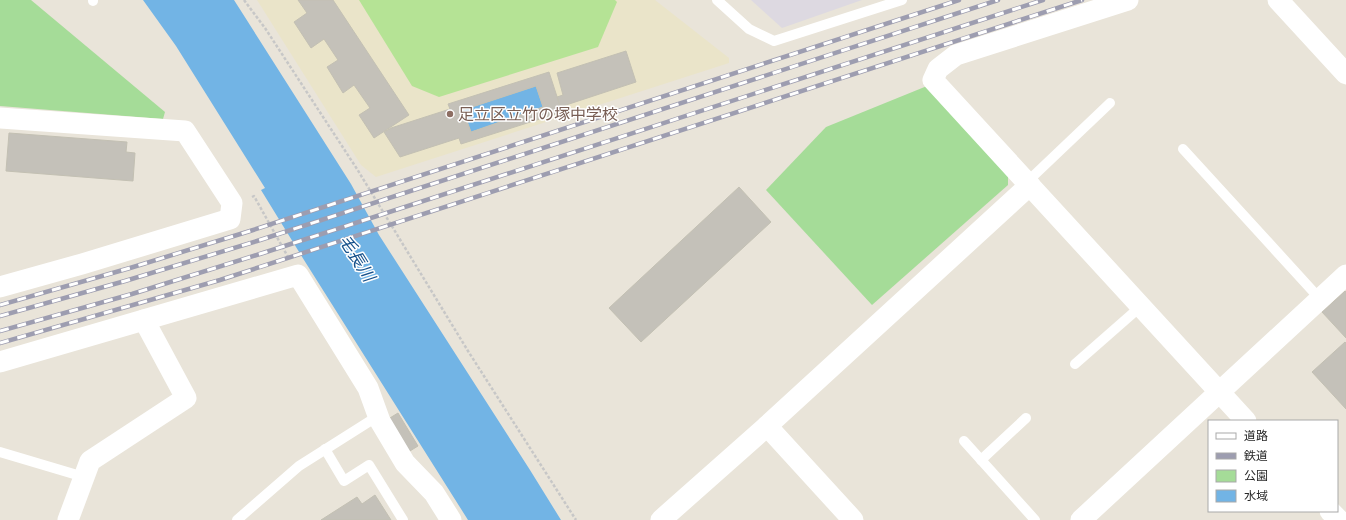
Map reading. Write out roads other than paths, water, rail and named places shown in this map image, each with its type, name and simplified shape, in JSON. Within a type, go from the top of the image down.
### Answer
[{"type":"street","points":[[1128,0],[956,55],[938,69],[933,80],[1245,420]]},
{"type":"street","points":[[1278,0],[1346,74]]},
{"type":"street","points":[[0,118],[185,131],[232,203],[230,218],[90,262],[0,287]]},
{"type":"street","points":[[661,520],[767,426],[1029,184]]},
{"type":"street","points":[[0,363],[298,275],[368,388],[378,416],[405,463],[434,493],[451,520]]},
{"type":"street","points":[[1081,520],[1346,275]]},
{"type":"street","points":[[68,520],[90,461],[186,398],[144,320]]},
{"type":"street","points":[[767,426],[854,520]]},
{"type":"street","points":[[1331,512],[1338,520]]},
{"type":"lane","points":[[717,0],[749,29],[774,40],[902,0]]},
{"type":"lane","points":[[1029,184],[1110,103]]},
{"type":"lane","points":[[1183,149],[1320,299]]},
{"type":"lane","points":[[1075,364],[1140,307]]},
{"type":"lane","points":[[237,520],[299,466],[378,416]]},
{"type":"lane","points":[[981,460],[1026,418]]},
{"type":"lane","points":[[964,441],[1035,520]]},
{"type":"lane","points":[[325,449],[344,481],[368,465],[402,520]]},
{"type":"lane","points":[[0,452],[84,477]]},
{"type":"water","name":"毛長川","points":[[143,0],[234,0],[351,184],[379,235],[561,520],[468,520],[261,190],[265,188],[176,46]]},
{"type":"water","points":[[536,86],[543,107],[471,132],[463,110]]},
{"type":"railway","points":[[0,305],[130,268],[250,231],[959,0]]},
{"type":"railway","points":[[0,316],[125,281],[257,241],[998,0]]},
{"type":"railway","points":[[0,331],[132,294],[263,253],[1043,0]]},
{"type":"railway","points":[[0,343],[220,280],[1082,0]]},
{"type":"place","name":"足立区立竹の塚中学校","points":[[450,114]]}]
